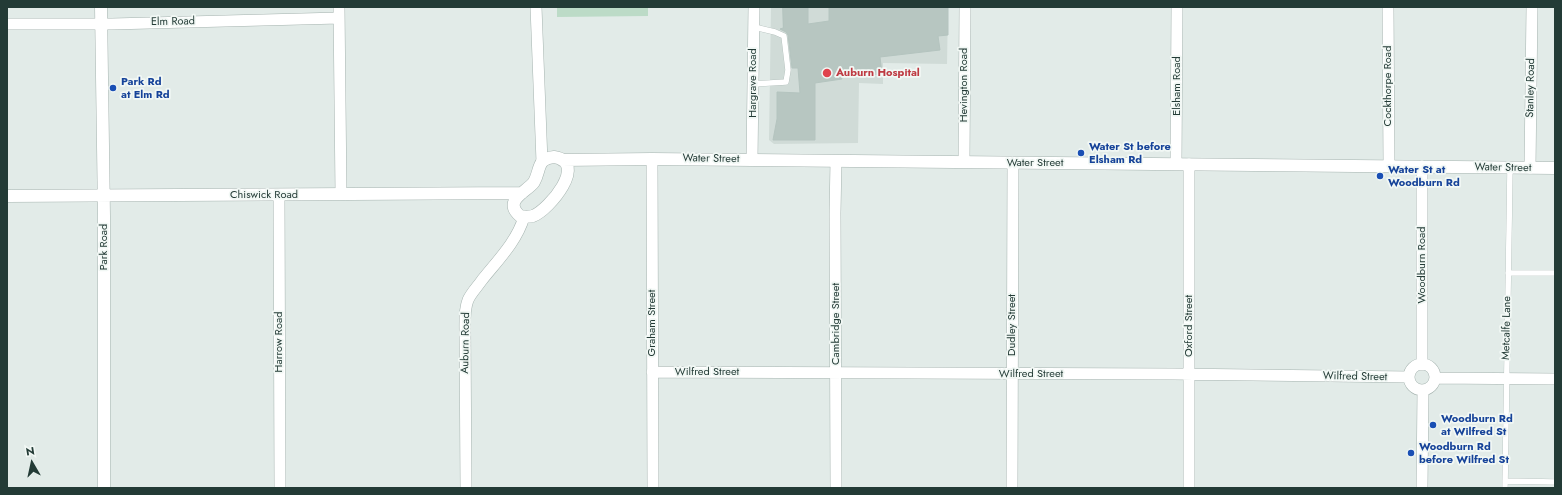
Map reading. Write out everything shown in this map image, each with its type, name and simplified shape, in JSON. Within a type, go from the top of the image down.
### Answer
[{"type":"street","name":"Park Road","points":[[101,7],[104,196],[104,488]]},
{"type":"street","points":[[536,7],[542,162],[535,181],[531,186],[517,196],[514,205],[517,213],[524,217],[534,216],[542,210],[564,185],[568,174],[566,163],[562,160]]},
{"type":"street","name":"Hargrave Road","points":[[752,160],[754,7]]},
{"type":"street","name":"Hevington Road","points":[[964,162],[965,7]]},
{"type":"street","name":"Elsham Road","points":[[1176,164],[1177,7]]},
{"type":"street","name":"Cockthorpe Road","points":[[1388,7],[1389,166]]},
{"type":"street","name":"Stanley Road","points":[[1530,168],[1532,7]]},
{"type":"street","name":"Elm Road","points":[[7,24],[101,23],[339,13]]},
{"type":"street","points":[[339,13],[341,194]]},
{"type":"street","name":"Water Street","points":[[542,162],[549,157],[562,160],[652,159],[1555,168]]},
{"type":"street","name":"Graham Street","points":[[652,159],[653,488]]},
{"type":"street","name":"Cambridge Street","points":[[836,161],[836,488]]},
{"type":"street","name":"Dudley Street","points":[[1012,488],[1013,163]]},
{"type":"street","name":"Oxford Street","points":[[1189,164],[1189,488]]},
{"type":"street","name":"Woodburn Road","points":[[1422,166],[1422,365]]},
{"type":"street","name":"Chiswick Road","points":[[7,196],[522,193]]},
{"type":"street","name":"Harrow Road","points":[[279,195],[280,488]]},
{"type":"street","name":"Auburn Road","points":[[466,488],[466,307],[468,300],[477,287],[512,243],[520,230],[524,217]]},
{"type":"street","points":[[1422,365],[1432,369],[1435,378],[1430,388],[1419,390],[1412,386],[1409,377],[1413,368],[1422,365]]},
{"type":"street","name":"Wilfred Street","points":[[652,372],[1189,374],[1409,377]]},
{"type":"street","points":[[1435,378],[1555,379]]},
{"type":"street","points":[[1422,488],[1423,390]]},
{"type":"lane","points":[[753,84],[786,82],[788,70],[784,36],[775,32],[754,27]]},
{"type":"lane","name":"Metcalfe Lane","points":[[1505,488],[1510,168]]},
{"type":"lane","points":[[1508,273],[1555,273]]},
{"type":"lane","points":[[1505,481],[1555,482]]},
{"type":"shaded area","name":"Auburn Hospital","points":[[771,7],[948,7],[947,64],[883,63],[883,84],[859,83],[858,143],[774,144],[769,140]]},
{"type":"green space","points":[[557,7],[648,7],[648,16],[557,17]]},
{"type":"building","name":"Auburn Hospital","points":[[783,7],[808,7],[808,24],[829,21],[829,7],[948,7],[948,35],[938,36],[940,50],[880,57],[882,74],[841,76],[842,79],[815,83],[815,140],[773,140],[777,119],[777,92],[800,93],[798,68],[792,68],[788,35],[780,29],[783,28]]},
{"type":"place","name":"Auburn Hospital","points":[[827,73]]},
{"type":"place","name":"Park Rd at Elm Rd","points":[[113,88]]},
{"type":"place","name":"Water St before Elsham Rd","points":[[1081,153]]},
{"type":"place","name":"Water St at Woodburn Rd","points":[[1380,176]]},
{"type":"place","name":"Woodburn Rd at Wilfred St","points":[[1433,425]]},
{"type":"place","name":"Woodburn Rd before Wilfred St","points":[[1411,453]]}]
